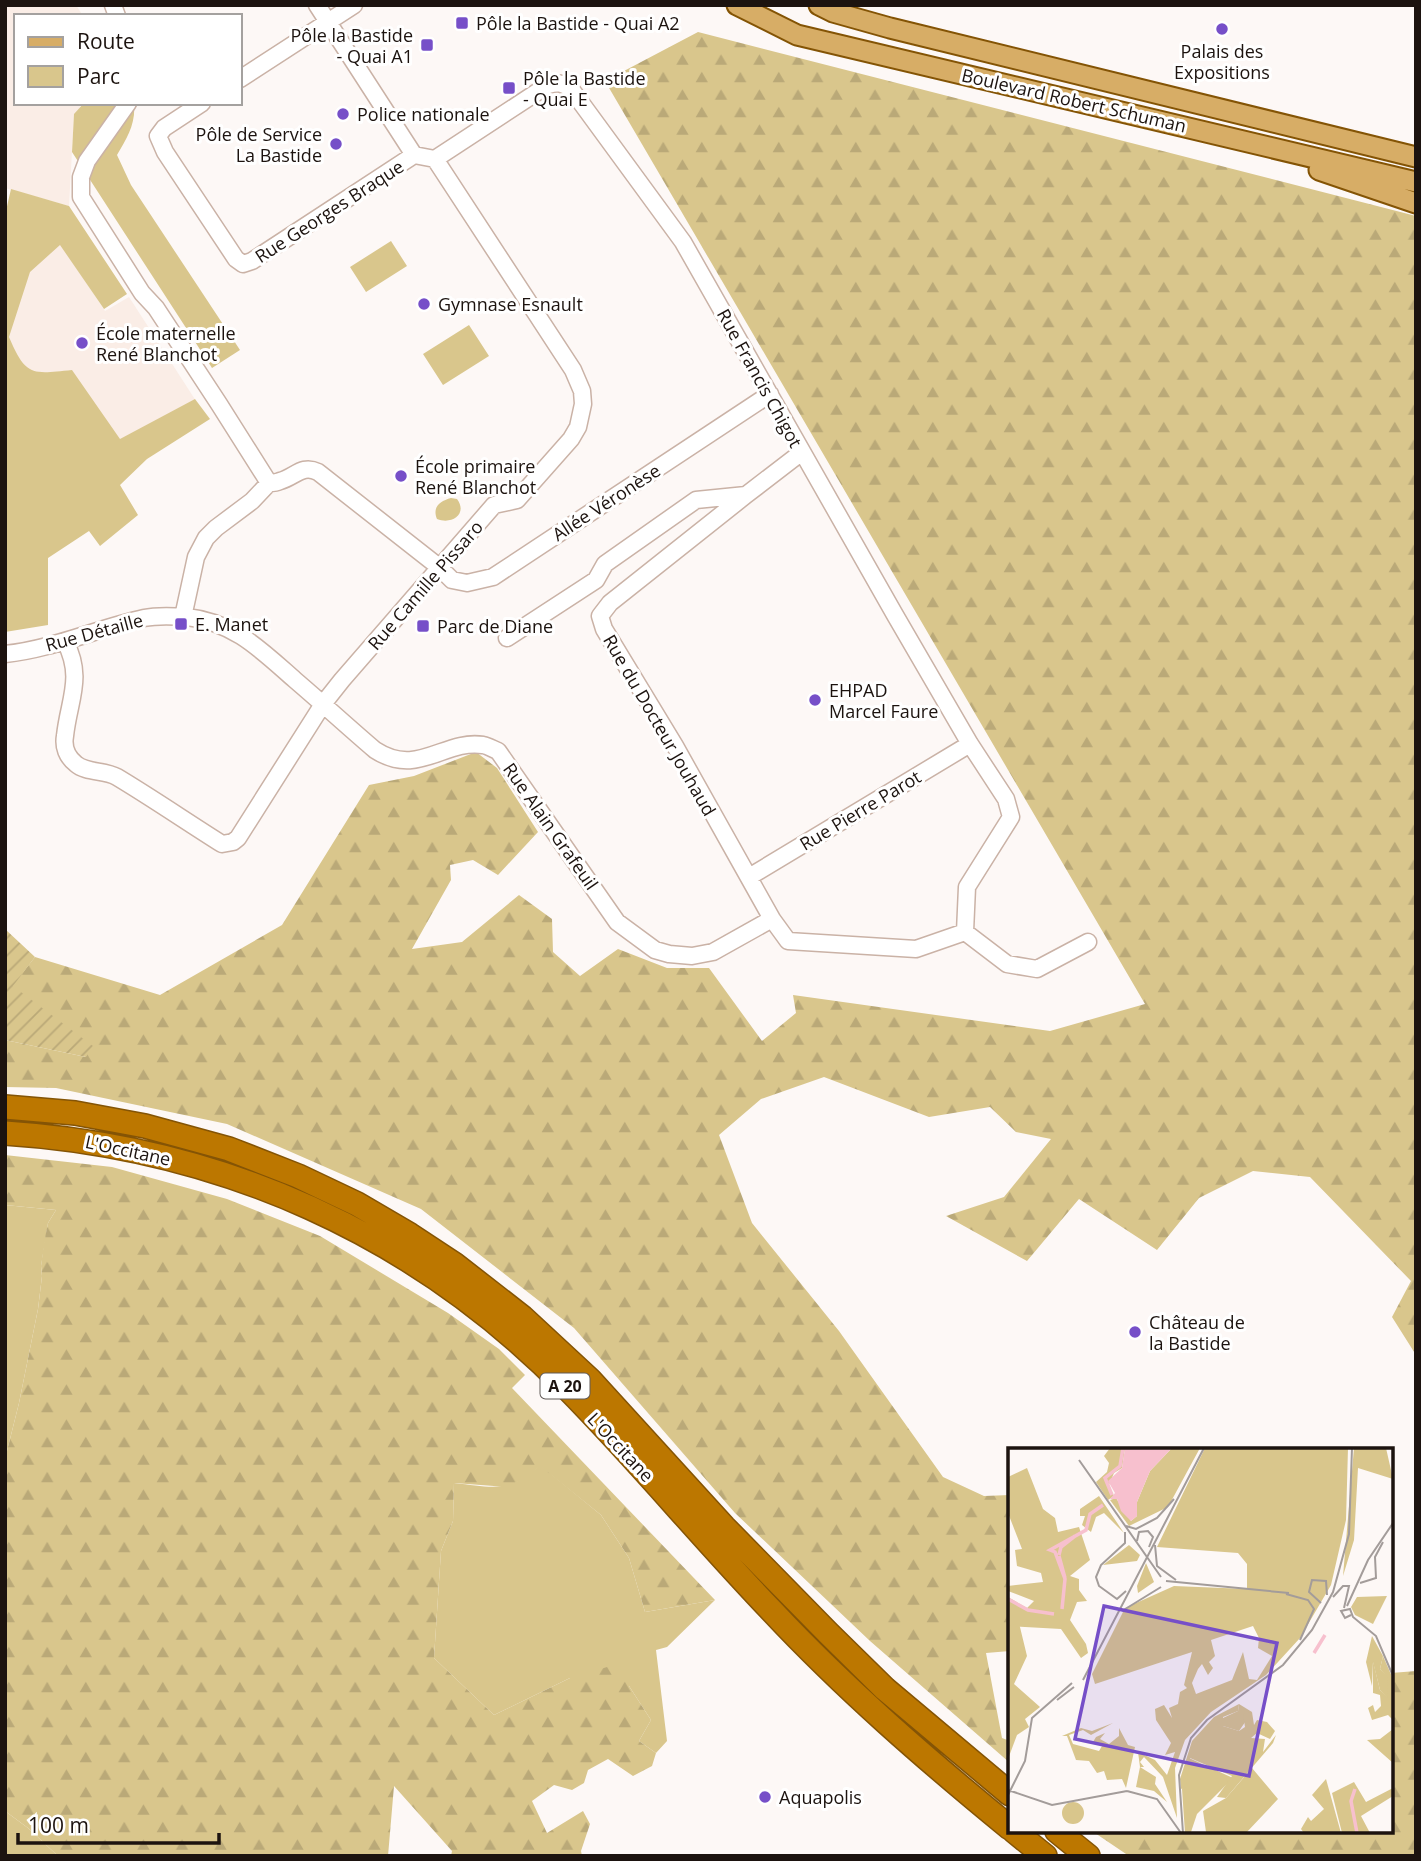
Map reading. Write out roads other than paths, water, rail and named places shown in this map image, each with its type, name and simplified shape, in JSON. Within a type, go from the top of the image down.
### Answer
[{"type":"highway","name":"L'Occitane","points":[[5,1107],[75,1113],[145,1126],[229,1149],[298,1175],[357,1204],[454,1264],[523,1317],[590,1380],[724,1527],[885,1689],[1008,1792]]},
{"type":"highway","name":"L'Occitane","points":[[5,1133],[97,1142],[210,1169],[317,1210],[405,1257],[445,1284],[479,1308],[567,1388],[773,1613],[898,1731],[1008,1826]]},
{"type":"highway","points":[[1016,1833],[1045,1856]]},
{"type":"highway","points":[[1059,1833],[1088,1856]]},
{"type":"main road","name":"Boulevard Robert Schuman","points":[[737,5],[797,35],[1416,182]]},
{"type":"main road","name":"Boulevard Robert Schuman","points":[[819,5],[833,12],[890,29],[1416,157]]},
{"type":"main road","points":[[1305,129],[1416,143]]},
{"type":"main road","points":[[1209,133],[1416,203]]},
{"type":"street","points":[[317,5],[414,155],[435,159]]},
{"type":"street","points":[[242,78],[354,5]]},
{"type":"street","name":"Rue Francis Chigot","points":[[435,159],[548,85],[556,82],[564,84],[571,89],[683,242],[970,744],[1006,799],[1011,817],[967,887],[965,932]]},
{"type":"street","points":[[127,105],[87,161],[81,177],[81,197],[142,293],[156,308],[219,404],[268,483],[252,501],[206,538],[196,557],[183,617]]},
{"type":"street","name":"Rue Georges Braque","points":[[199,105],[164,128],[158,135],[172,164],[236,259],[243,264],[252,261],[414,155]]},
{"type":"street","name":"Rue Camille Pissaro","points":[[65,641],[76,671],[64,737],[67,755],[78,767],[113,775],[222,844],[233,842],[323,704],[494,505],[517,500],[571,439],[578,427],[583,404],[582,391],[573,370],[435,159]]},
{"type":"street","name":"Allée Véronèse","points":[[268,483],[282,481],[302,469],[318,472],[452,580],[467,583],[493,577],[770,394]]},
{"type":"street","name":"Rue du Docteur Jouhaud","points":[[749,877],[675,746],[604,629],[600,616],[621,594],[802,452]]},
{"type":"street","points":[[507,638],[596,580],[605,564],[696,500],[746,495]]},
{"type":"street","name":"Rue Détaille","points":[[5,654],[65,641],[146,618],[168,615],[203,619],[239,633],[266,653],[323,704]]},
{"type":"street","name":"Rue Alain Grafeuil","points":[[323,704],[386,757],[399,760],[421,759],[469,744],[485,745],[498,751],[617,922],[654,950],[692,956],[713,952],[772,919]]},
{"type":"street","name":"Rue Pierre Parot","points":[[749,877],[970,744]]},
{"type":"street","points":[[749,877],[772,919],[788,941],[916,949],[965,932],[1007,964],[1037,969],[1088,942]]},
{"type":"place","name":"Pôle la Bastide - Quai A2","points":[[462,23]]},
{"type":"place","name":"Palais des Expositions","points":[[1222,29]]},
{"type":"place","name":"Pôle la Bastide - Quai A1","points":[[427,45]]},
{"type":"place","name":"Pôle la Bastide - Quai E","points":[[509,88]]},
{"type":"place","name":"Police nationale","points":[[343,114]]},
{"type":"place","name":"Pôle de Service La Bastide","points":[[336,144]]},
{"type":"place","name":"Gymnase Esnault","points":[[424,304]]},
{"type":"place","name":"École maternelle René Blanchot","points":[[82,343]]},
{"type":"place","name":"École primaire René Blanchot","points":[[401,476]]},
{"type":"place","name":"E. Manet","points":[[181,624]]},
{"type":"place","name":"Parc de Diane","points":[[423,626]]},
{"type":"place","name":"EHPAD Marcel Faure","points":[[815,700]]},
{"type":"place","name":"Château de la Bastide","points":[[1135,1332]]},
{"type":"place","name":"Aquapolis","points":[[765,1797]]}]
